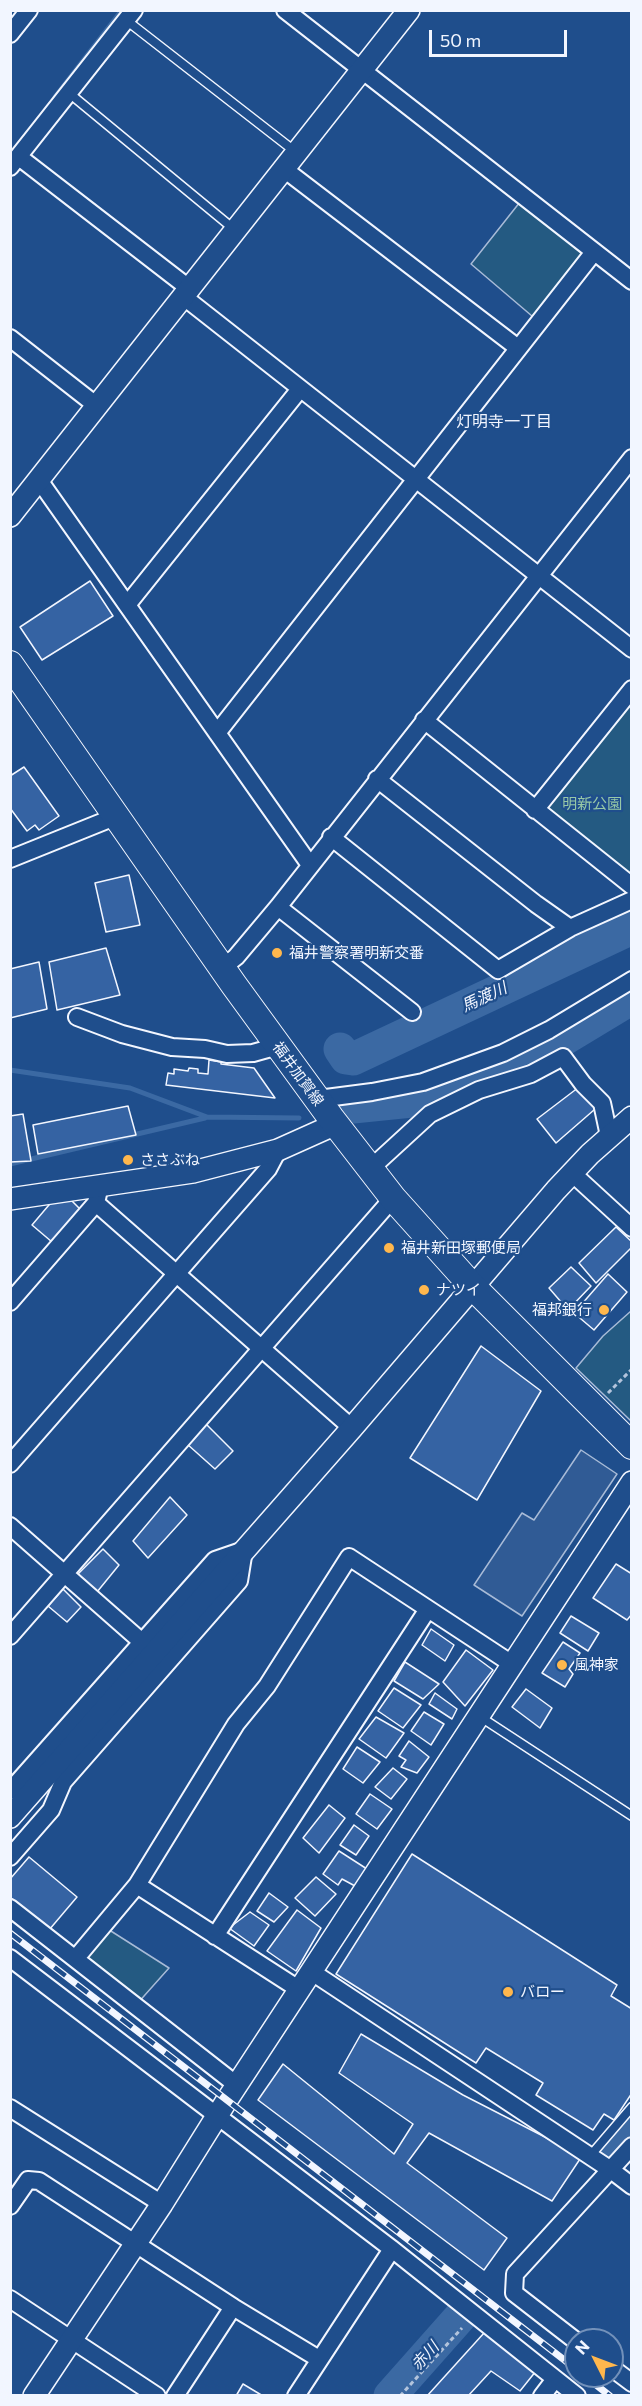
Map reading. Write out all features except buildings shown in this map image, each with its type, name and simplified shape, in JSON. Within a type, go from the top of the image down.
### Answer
[{"type":"main road","name":"福井加賀線","points":[[10,664],[278,1046],[393,1198],[473,1287],[632,1446]]},
{"type":"street","points":[[10,34],[29,10]]},
{"type":"street","points":[[285,10],[632,281]]},
{"type":"street","points":[[10,516],[409,10]]},
{"type":"street","points":[[130,15],[15,162],[187,293],[300,388],[632,649]]},
{"type":"street","points":[[290,161],[518,348]]},
{"type":"street","points":[[217,733],[594,252]]},
{"type":"street","points":[[10,338],[97,406]]},
{"type":"street","points":[[127,605],[300,388]]},
{"type":"street","points":[[218,962],[236,957],[278,907],[632,458]]},
{"type":"street","points":[[39,480],[310,864]]},
{"type":"street","points":[[536,810],[632,689]]},
{"type":"street","points":[[424,720],[632,886]]},
{"type":"street","points":[[377,779],[570,928]]},
{"type":"street","points":[[10,859],[117,816]]},
{"type":"street","points":[[331,837],[498,970],[570,928],[632,900]]},
{"type":"street","points":[[278,907],[412,1012]]},
{"type":"street","points":[[10,1199],[98,1195],[278,1150],[327,1112],[372,1092],[423,1082],[502,1053],[549,1030],[632,980]]},
{"type":"street","points":[[77,1017],[122,1034],[172,1047],[205,1049],[227,1054],[253,1053],[278,1046]]},
{"type":"street","points":[[370,1169],[430,1114],[479,1090],[531,1074],[563,1057],[583,1084],[602,1103],[609,1136]]},
{"type":"street","points":[[10,1818],[572,1173],[609,1136],[632,1117]]},
{"type":"street","points":[[10,1464],[268,1169],[278,1150]]},
{"type":"street","points":[[572,1173],[632,1228]]},
{"type":"street","points":[[98,1195],[176,1274],[352,1428]]},
{"type":"street","points":[[10,1302],[98,1195]]},
{"type":"street","points":[[10,1636],[393,1198]]},
{"type":"street","points":[[34,2396],[162,2204],[478,1715],[632,1482]]},
{"type":"street","points":[[10,1526],[142,1642]]},
{"type":"street","points":[[10,1791],[215,1560],[244,1550]]},
{"type":"street","points":[[10,1857],[51,1810],[63,1782],[238,1581],[244,1550]]},
{"type":"street","points":[[76,1958],[137,1885],[236,1724],[267,1686],[349,1557],[512,1664]]},
{"type":"street","points":[[215,1936],[428,1609]]},
{"type":"street","points":[[137,1885],[300,1990]]},
{"type":"street","points":[[10,1908],[238,2086]]},
{"type":"street","points":[[10,1959],[392,2249],[577,2396]]},
{"type":"street","points":[[312,1972],[591,2156],[632,2186]]},
{"type":"street","points":[[10,2108],[162,2204]]},
{"type":"street","points":[[564,2332],[514,2293],[515,2274],[632,2146]]},
{"type":"street","points":[[10,2206],[28,2180],[39,2181],[319,2360]]},
{"type":"street","points":[[296,2396],[392,2249]]},
{"type":"street","points":[[10,2299],[158,2396]]},
{"type":"street","points":[[175,2396],[233,2307]]},
{"type":"street","points":[[542,2396],[555,2379]]},
{"type":"lane","points":[[130,15],[290,161]]},
{"type":"lane","points":[[69,93],[236,230]]},
{"type":"lane","points":[[478,1715],[632,1816]]},
{"type":"lane","points":[[591,2156],[632,2107]]},
{"type":"path","points":[[604,1396],[632,1369]]},
{"type":"path","points":[[400,2396],[474,2315]]},
{"type":"green space","points":[[520,202],[594,252],[539,322],[471,264]]},
{"type":"green space","name":"明新公園","points":[[631,689],[631,886],[535,810]]},
{"type":"green space","points":[[631,1311],[631,1421],[576,1368],[603,1336]]},
{"type":"green space","points":[[103,1926],[169,1968],[136,2005],[76,1958]]},
{"type":"shaded area","points":[[581,1450],[617,1474],[522,1616],[474,1585],[522,1513],[534,1520]]},
{"type":"waterway","points":[[55,97],[122,10]]},
{"type":"waterway","name":"馬渡川","points":[[340,1049],[346,1058],[353,1059],[632,928]]},
{"type":"waterway","points":[[353,1107],[412,1101],[526,1062],[632,998]]},
{"type":"waterway","points":[[10,1070],[130,1088],[207,1117],[299,1118]]},
{"type":"waterway","points":[[10,1164],[205,1118]]},
{"type":"waterway","name":"赤川","points":[[608,2155],[632,2127]]},
{"type":"waterway","name":"赤川","points":[[390,2396],[460,2317]]},
{"type":"railway","points":[[10,1933],[564,2360]]},
{"type":"railway","points":[[600,2388],[610,2396]]},
{"type":"place","name":"福井警察署明新交番","points":[[277,953]]},
{"type":"place","name":"ささぶね","points":[[128,1160]]},
{"type":"place","name":"福井新田塚郵便局","points":[[389,1248]]},
{"type":"place","name":"ナツイ","points":[[424,1290]]},
{"type":"place","name":"福邦銀行","points":[[604,1310]]},
{"type":"place","name":"風神家","points":[[562,1665]]},
{"type":"place","name":"バロー","points":[[508,1992]]},
{"type":"district","name":"灯明寺一丁目","points":[[504,422]]}]
